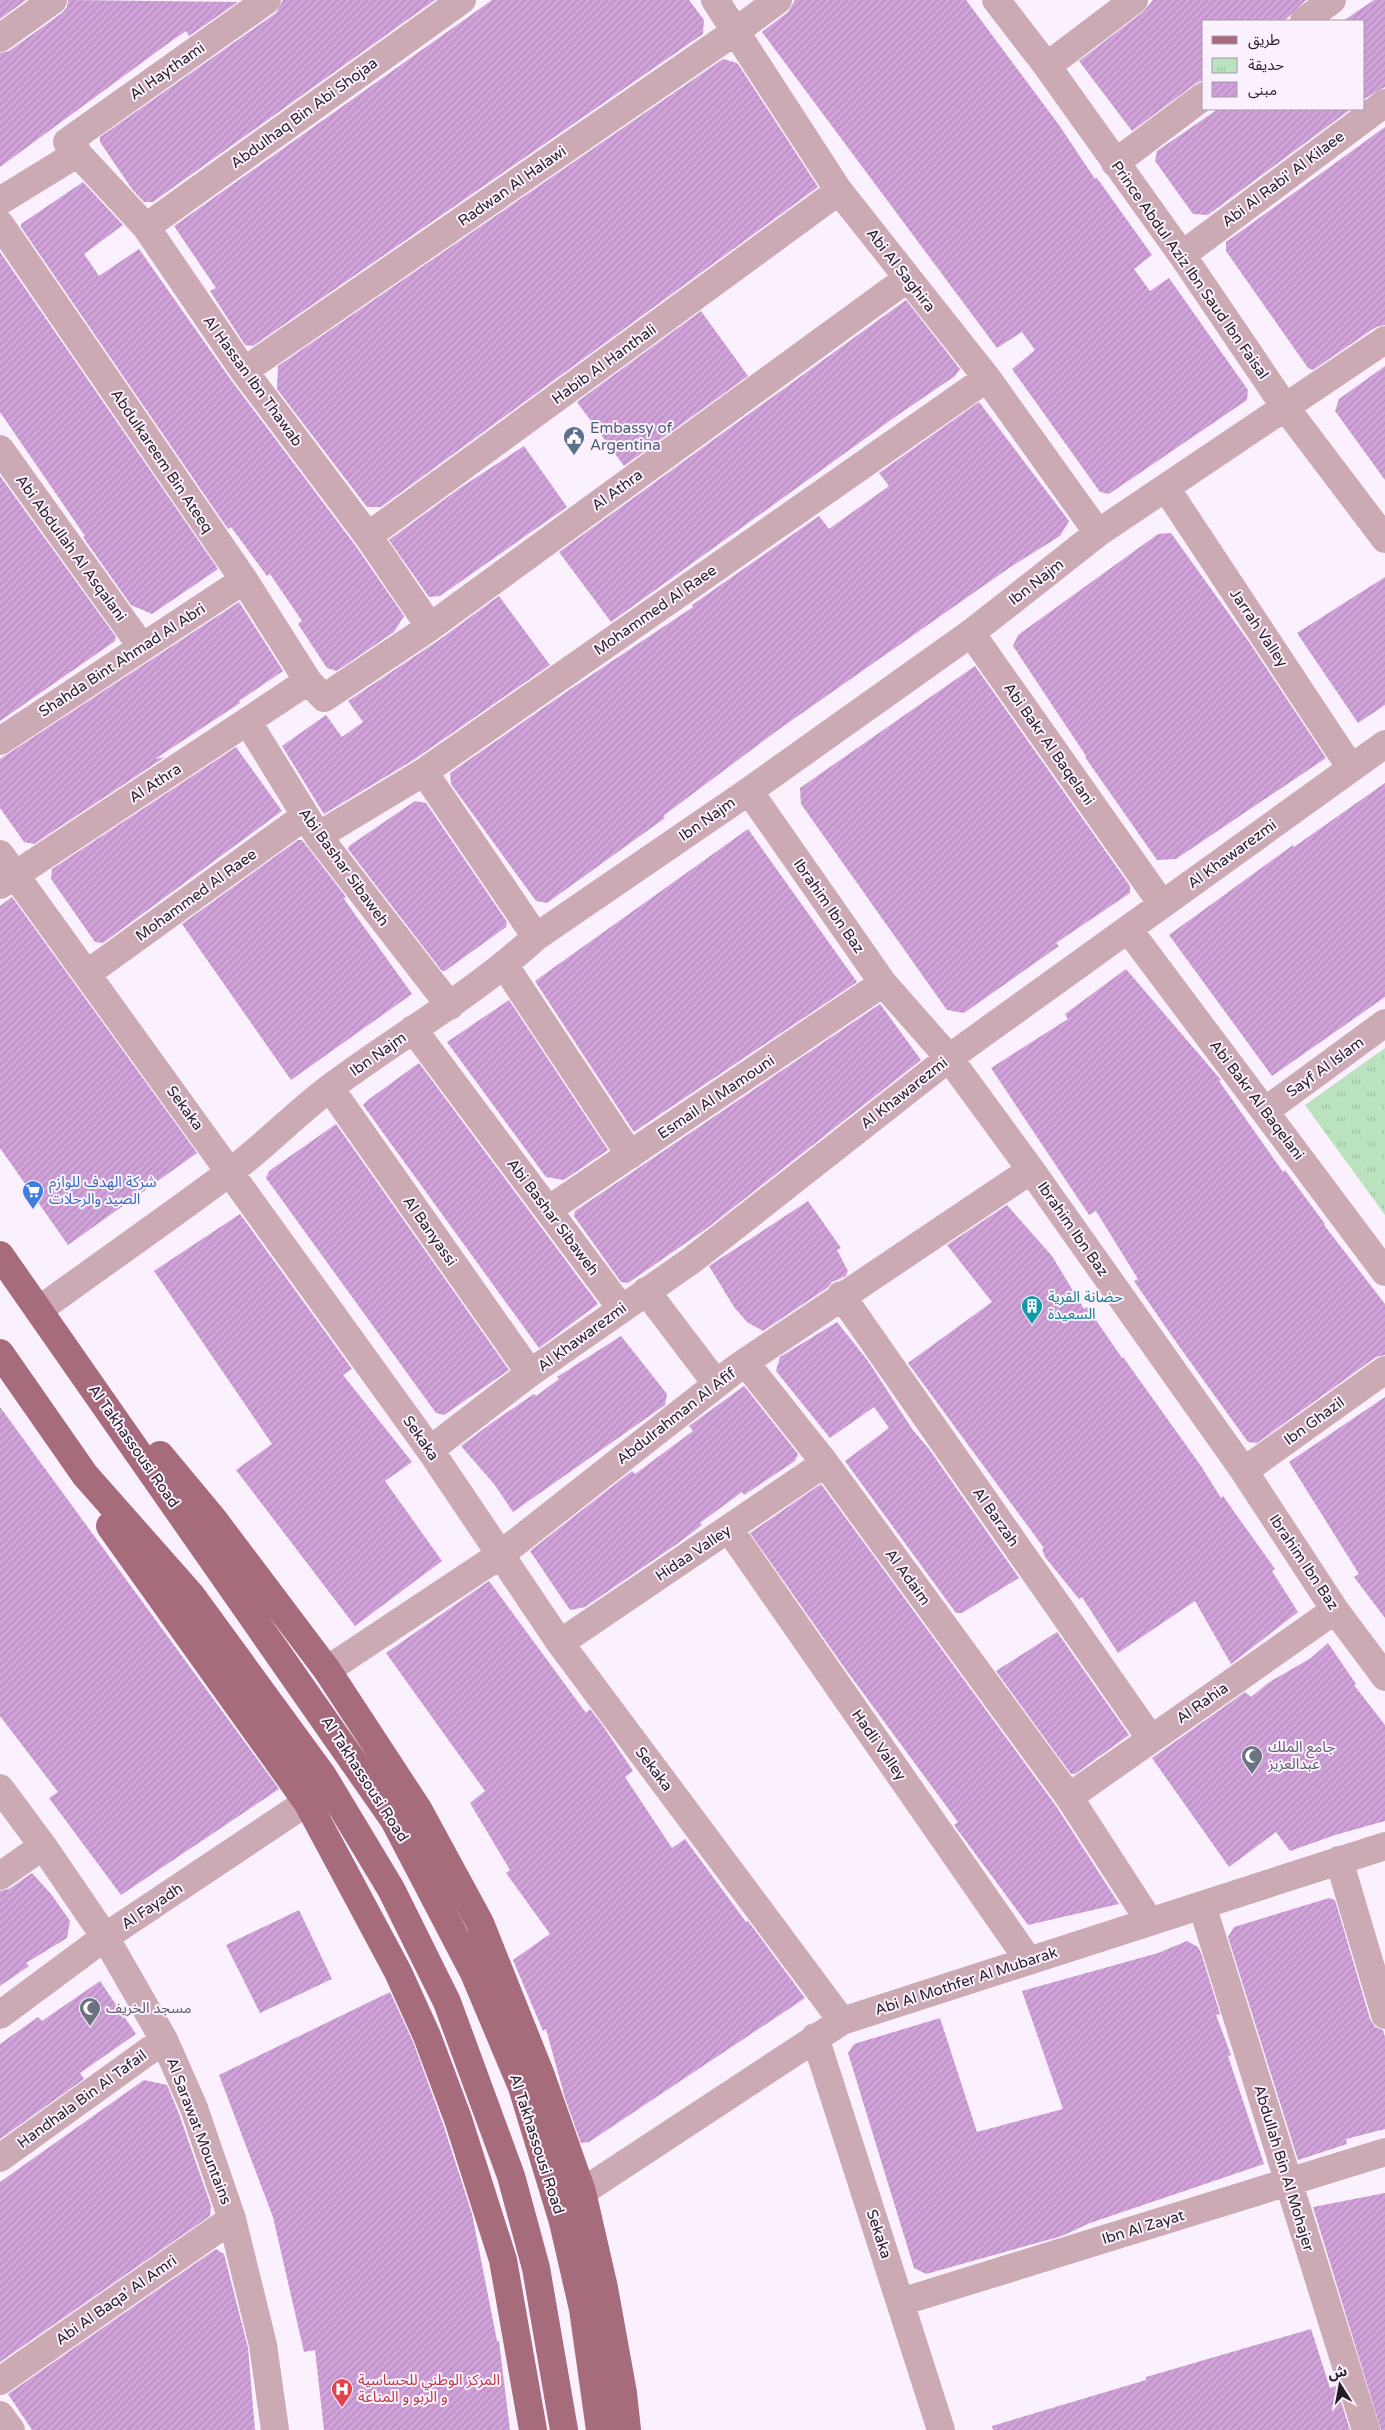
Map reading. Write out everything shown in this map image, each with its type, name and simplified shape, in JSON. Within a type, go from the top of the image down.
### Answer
[{"type":"main road","name":"Al Takhassousi Road","points":[[0,1255],[394,1820],[474,1973],[522,2088],[563,2222],[583,2309],[600,2430]]},
{"type":"main road","points":[[39,1310],[214,1520],[327,1670],[418,1809],[480,1923],[540,2073],[582,2192],[604,2288],[623,2394],[627,2430]]},
{"type":"main road","points":[[0,1353],[85,1475],[191,1595],[323,1776],[391,1889],[447,2002],[511,2176],[541,2296],[564,2430]]},
{"type":"main road","points":[[85,1475],[106,1521],[308,1802],[398,1972],[427,2036],[458,2119],[503,2260],[533,2430]]},
{"type":"street","points":[[0,38],[52,0]]},
{"type":"street","name":"Al Haythami","points":[[0,201],[267,0]]},
{"type":"street","name":"Abdulhaq Bin Abi Shojaa","points":[[146,227],[462,0]]},
{"type":"street","name":"Abi Al Saghira","points":[[715,0],[839,191],[986,378],[1098,533]]},
{"type":"street","name":"Radwan Al Halawi","points":[[244,371],[778,0]]},
{"type":"street","name":"Prince Abdul Aziz Ibn Saud Ibn Faisal","points":[[996,0],[1047,66],[1182,255],[1285,407],[1385,539]]},
{"type":"street","points":[[1047,66],[1134,0]]},
{"type":"street","points":[[1305,20],[1332,0]]},
{"type":"street","points":[[1115,163],[1202,98]]},
{"type":"street","name":"Abi Al Rabi' Al Kilaee","points":[[1182,255],[1385,103]]},
{"type":"street","name":"Al Hassan Ibn Thawab","points":[[73,147],[146,227],[244,371],[368,536],[430,628]]},
{"type":"street","name":"Habib Al Hanthali","points":[[368,536],[839,191]]},
{"type":"street","name":"Abdulkareem Bin Ateeq","points":[[0,224],[244,580],[316,689]]},
{"type":"street","name":"Al Athra","points":[[6,871],[248,722],[316,689],[430,628],[908,278]]},
{"type":"street","name":"Ibn Najm","points":[[39,1310],[231,1171],[330,1088],[505,966],[536,937],[749,791],[970,633],[1098,533],[1385,340]]},
{"type":"street","name":"Mohammed Al Raee","points":[[88,973],[311,826],[424,772],[986,378]]},
{"type":"street","name":"Abi Abdullah Al Asqalani","points":[[0,448],[142,647]]},
{"type":"street","name":"Jarrah Valley","points":[[1166,488],[1351,768]]},
{"type":"street","name":"Shahda Bint Ahmad Al Abri","points":[[0,741],[244,580]]},
{"type":"street","name":"Abi Bakr Al Baqelani","points":[[970,633],[1162,904]]},
{"type":"street","name":"Abi Bashar Sibaweh","points":[[248,722],[311,826],[450,1006]]},
{"type":"street","name":"Al Khawarezmi","points":[[430,1450],[530,1373],[692,1260],[949,1058],[1385,744]]},
{"type":"street","points":[[424,772],[536,937]]},
{"type":"street","name":"Ibrahim Ibn Baz","points":[[749,791],[883,983],[949,1058],[1030,1170],[1244,1471],[1335,1610],[1385,1677]]},
{"type":"street","name":"Sekaka","points":[[6,871],[88,973],[430,1450],[560,1643],[842,2021]]},
{"type":"street","name":"Abi Bakr Al Baqelani","points":[[1128,929],[1385,1272]]},
{"type":"street","points":[[505,966],[630,1155]]},
{"type":"street","name":"Esmail Al Mamouni","points":[[548,1210],[883,983]]},
{"type":"street","name":"Sayf Al Islam","points":[[1265,1111],[1385,1023]]},
{"type":"street","name":"Abi Bashar Sibaweh","points":[[413,1029],[621,1308]]},
{"type":"street","name":"Al Banyassi","points":[[330,1088],[530,1373]]},
{"type":"street","name":"Abdulrahman Al Afif","points":[[327,1670],[500,1555],[745,1362],[841,1295],[1030,1170]]},
{"type":"street","points":[[646,1291],[716,1383],[745,1362]]},
{"type":"street","name":"Al Barzah","points":[[841,1295],[1150,1739]]},
{"type":"street","name":"Al Adaim","points":[[745,1362],[825,1463],[1069,1797],[1150,1922]]},
{"type":"street","name":"Ibn Ghazil","points":[[1244,1471],[1385,1370]]},
{"type":"street","name":"Hidaa Valley","points":[[560,1643],[825,1463]]},
{"type":"street","name":"Hadli Valley","points":[[729,1529],[1028,1961]]},
{"type":"street","name":"Al Rahia","points":[[1069,1797],[1335,1610]]},
{"type":"street","name":"Al Sarawat Mountains","points":[[0,1788],[43,1846],[105,1937],[164,2040],[194,2108],[232,2219],[263,2345],[275,2430]]},
{"type":"street","name":"Al Fayadh","points":[[0,2015],[105,1937],[308,1802]]},
{"type":"street","points":[[0,1876],[43,1846]]},
{"type":"street","name":"Abi Al Mothfer Al Mubarak","points":[[582,2192],[842,2021],[1385,1846]]},
{"type":"street","points":[[1340,1860],[1385,2015]]},
{"type":"street","name":"Abdullah Bin Al Mohajer","points":[[1202,1905],[1366,2430]]},
{"type":"street","name":"Sekaka","points":[[815,2038],[941,2430]]},
{"type":"street","name":"Handhala Bin Al Tafail","points":[[0,2158],[164,2040]]},
{"type":"street","name":"Ibn Al Zayat","points":[[900,2302],[1385,2152]]},
{"type":"street","name":"Abi Al Baqa' Al Amri","points":[[0,2380],[232,2219]]},
{"type":"street","points":[[0,2415],[10,2430]]},
{"type":"green space","points":[[1385,1048],[1385,1215],[1305,1105]]},
{"type":"building","points":[[0,0],[26,0],[0,19]]},
{"type":"building","points":[[68,0],[238,2],[189,36],[186,31],[170,42],[0,167],[0,53],[9,51],[62,13],[67,7]]},
{"type":"building","points":[[283,0],[435,0],[153,202],[144,202],[132,189],[100,142],[100,137],[276,13]]},
{"type":"building","points":[[492,0],[689,0],[704,20],[703,34],[253,346],[245,345],[210,291],[216,288],[174,226]]},
{"type":"building","points":[[795,0],[966,0],[1152,255],[1134,269],[1150,291],[1169,278],[1248,390],[1247,400],[1109,494],[1100,492],[1012,369],[1035,350],[1022,332],[997,348],[762,32],[788,12]]},
{"type":"building","points":[[1153,0],[1306,0],[1285,20],[1202,20],[1202,80],[1132,131],[1079,61],[1143,12]]},
{"type":"building","points":[[1374,0],[1385,0],[1385,87],[1365,98],[1365,20],[1344,20]]},
{"type":"building","points":[[723,59],[737,63],[740,67],[818,187],[381,507],[367,507],[277,389],[278,366]]},
{"type":"building","points":[[1217,110],[1350,110],[1208,215],[1193,214],[1155,161],[1157,151]]},
{"type":"building","points":[[1385,127],[1385,325],[1376,327],[1313,370],[1308,368],[1226,251],[1226,242]]},
{"type":"building","points":[[83,182],[123,225],[84,254],[99,276],[139,249],[231,380],[355,545],[404,616],[394,632],[337,671],[327,668],[298,624],[302,621],[270,574],[267,576],[231,527],[228,529],[21,227],[21,224]]},
{"type":"building","points":[[0,252],[218,569],[152,614],[131,605],[83,537],[85,536],[0,412]]},
{"type":"building","points":[[906,300],[960,369],[955,376],[895,417],[611,622],[559,552]]},
{"type":"building","points":[[701,311],[748,376],[624,466],[577,402]]},
{"type":"building","points":[[1385,366],[1385,480],[1335,411],[1339,399]]},
{"type":"building","points":[[979,402],[1069,521],[1060,536],[1009,568],[778,730],[663,816],[665,818],[547,903],[536,901],[451,784],[450,773],[693,607],[692,605],[819,516],[829,529],[889,486],[879,473]]},
{"type":"building","points":[[524,446],[567,507],[440,596],[429,597],[389,540],[460,488]]},
{"type":"building","points":[[0,476],[116,637],[115,641],[0,721]]},
{"type":"building","points":[[1171,533],[1249,642],[1326,758],[1176,859],[1157,860],[1085,757],[1013,646],[1018,635],[1158,534]]},
{"type":"building","points":[[1385,577],[1385,705],[1358,723],[1297,633]]},
{"type":"building","points":[[499,596],[550,665],[415,759],[324,814],[282,746],[326,715],[342,737],[363,722],[348,701],[439,640]]},
{"type":"building","points":[[239,602],[283,671],[239,701],[240,703],[155,759],[165,757],[34,844],[24,842],[0,808],[0,759]]},
{"type":"building","points":[[975,666],[1130,886],[1130,893],[1056,943],[1059,946],[964,1013],[947,1010],[801,804],[800,788]]},
{"type":"building","points":[[236,747],[282,811],[103,943],[95,942],[51,879],[52,869]]},
{"type":"building","points":[[1385,783],[1385,997],[1272,1076],[1169,935],[1293,845],[1294,847]]},
{"type":"building","points":[[415,801],[426,803],[507,922],[506,927],[445,971],[442,971],[348,849],[349,846]]},
{"type":"building","points":[[748,829],[857,982],[634,1132],[535,981]]},
{"type":"building","points":[[298,840],[302,840],[346,897],[344,899],[412,994],[291,1080],[182,924]]},
{"type":"building","points":[[12,897],[197,1153],[68,1245],[0,1148],[0,906]]},
{"type":"building","points":[[1126,969],[1221,1080],[1219,1081],[1283,1172],[1285,1170],[1324,1225],[1385,1304],[1385,1355],[1376,1357],[1257,1443],[1248,1442],[1176,1342],[1134,1281],[1138,1279],[1096,1211],[1089,1215],[991,1068],[1068,1019],[1065,1014]]},
{"type":"building","points":[[509,1000],[608,1150],[564,1180],[546,1177],[447,1042]]},
{"type":"building","points":[[880,1004],[921,1060],[706,1229],[628,1283],[621,1282],[574,1216],[575,1211]]},
{"type":"building","points":[[419,1063],[598,1304],[539,1348],[363,1105]]},
{"type":"building","points":[[336,1124],[509,1370],[444,1415],[436,1413],[266,1178],[269,1171]]},
{"type":"building","points":[[808,1201],[841,1248],[837,1250],[848,1271],[846,1276],[832,1282],[827,1288],[763,1331],[747,1322],[734,1307],[709,1266]]},
{"type":"building","points":[[1007,1205],[1052,1256],[1084,1309],[1087,1307],[1201,1466],[1221,1498],[1223,1496],[1275,1569],[1272,1571],[1298,1612],[1231,1664],[1195,1601],[1118,1653],[1082,1597],[1079,1599],[1045,1557],[1042,1549],[1044,1548],[908,1363],[992,1302],[947,1245]]},
{"type":"building","points":[[240,1214],[352,1369],[343,1375],[412,1462],[385,1481],[442,1561],[355,1626],[236,1470],[272,1444],[154,1271]]},
{"type":"building","points":[[837,1322],[868,1361],[912,1429],[929,1449],[1019,1578],[962,1613],[956,1613],[845,1461],[889,1428],[874,1407],[830,1438],[776,1371],[780,1357]]},
{"type":"building","points":[[621,1336],[667,1394],[665,1405],[513,1512],[494,1484],[461,1446],[534,1394],[536,1396],[559,1379],[557,1377]]},
{"type":"building","points":[[744,1386],[798,1454],[795,1461],[744,1495],[742,1492],[700,1523],[702,1525],[677,1544],[585,1607],[570,1610],[530,1551],[632,1471],[635,1474],[693,1431],[689,1426]]},
{"type":"building","points":[[1385,1397],[1385,1618],[1354,1577],[1359,1574],[1289,1462]]},
{"type":"building","points":[[0,1407],[279,1789],[121,1895],[49,1798],[58,1792],[0,1716]]},
{"type":"building","points":[[821,1484],[1056,1806],[1119,1904],[1028,1925],[954,1825],[958,1822],[844,1667],[750,1533]]},
{"type":"building","points":[[489,1581],[586,1713],[590,1709],[603,1726],[633,1771],[625,1777],[672,1848],[685,1839],[805,1998],[589,2142],[581,2143],[565,2098],[546,2029],[543,2031],[513,1960],[550,1934],[506,1873],[510,1870],[470,1803],[485,1791],[386,1653]]},
{"type":"building","points":[[1057,1632],[1129,1735],[1075,1774],[1071,1774],[996,1671]]},
{"type":"building","name":"جامع الملك عبدالعزيز","points":[[1328,1643],[1356,1684],[1354,1685],[1385,1725],[1385,1821],[1335,1835],[1290,1851],[1276,1832],[1229,1867],[1152,1758],[1245,1692],[1251,1697],[1268,1683],[1311,1658]]},
{"type":"building","points":[[32,1873],[51,1894],[70,1921],[67,1938],[26,1963],[29,1966],[0,1986],[0,1891],[9,1889]]},
{"type":"building","points":[[1329,1898],[1335,1900],[1370,2019],[1375,2027],[1383,2030],[1385,2037],[1385,2129],[1346,2139],[1347,2144],[1298,2160],[1228,1937],[1234,1927]]},
{"type":"building","points":[[299,1910],[332,1979],[260,2013],[226,1945]]},
{"type":"building","points":[[1187,1941],[1198,1947],[1201,1953],[1220,2014],[1216,2015],[1231,2055],[1228,2056],[1264,2164],[1090,2223],[1062,2236],[926,2274],[914,2268],[848,2053],[854,2044],[940,2018],[977,2132],[1063,2109],[1022,1991],[1158,1953]]},
{"type":"building","points":[[100,1981],[136,2034],[80,2073],[84,2079],[0,2139],[0,2044],[38,2017],[42,2021]]},
{"type":"building","points":[[390,1992],[413,2042],[443,2124],[472,2214],[497,2341],[499,2341],[510,2430],[324,2430],[315,2350],[304,2352],[273,2217],[219,2075]]},
{"type":"building","points":[[144,2080],[167,2085],[211,2206],[210,2216],[0,2362],[0,2182]]},
{"type":"building","points":[[1385,2193],[1385,2430],[1381,2430],[1313,2207]]},
{"type":"building","points":[[216,2249],[224,2254],[248,2348],[255,2430],[32,2430],[8,2394]]},
{"type":"building","points":[[1311,2329],[1330,2388],[1336,2386],[1350,2430],[993,2430],[992,2426],[1146,2380],[1146,2377]]},
{"type":"place","name":"Embassy of Argentina","points":[[574,456]]},
{"type":"place","name":"شركة الهدف للوازم الصيد والرحلات","points":[[33,1210]]},
{"type":"place","name":"حضانة القرية السعيدة","points":[[1032,1325]]},
{"type":"place","name":"جامع الملك عبدالعزيز","points":[[1252,1775]]},
{"type":"place","name":"مسجد الخريف","points":[[90,2027]]},
{"type":"place","name":"المركز الوطني للحساسية و الربو و المناعة","points":[[342,2408]]}]
